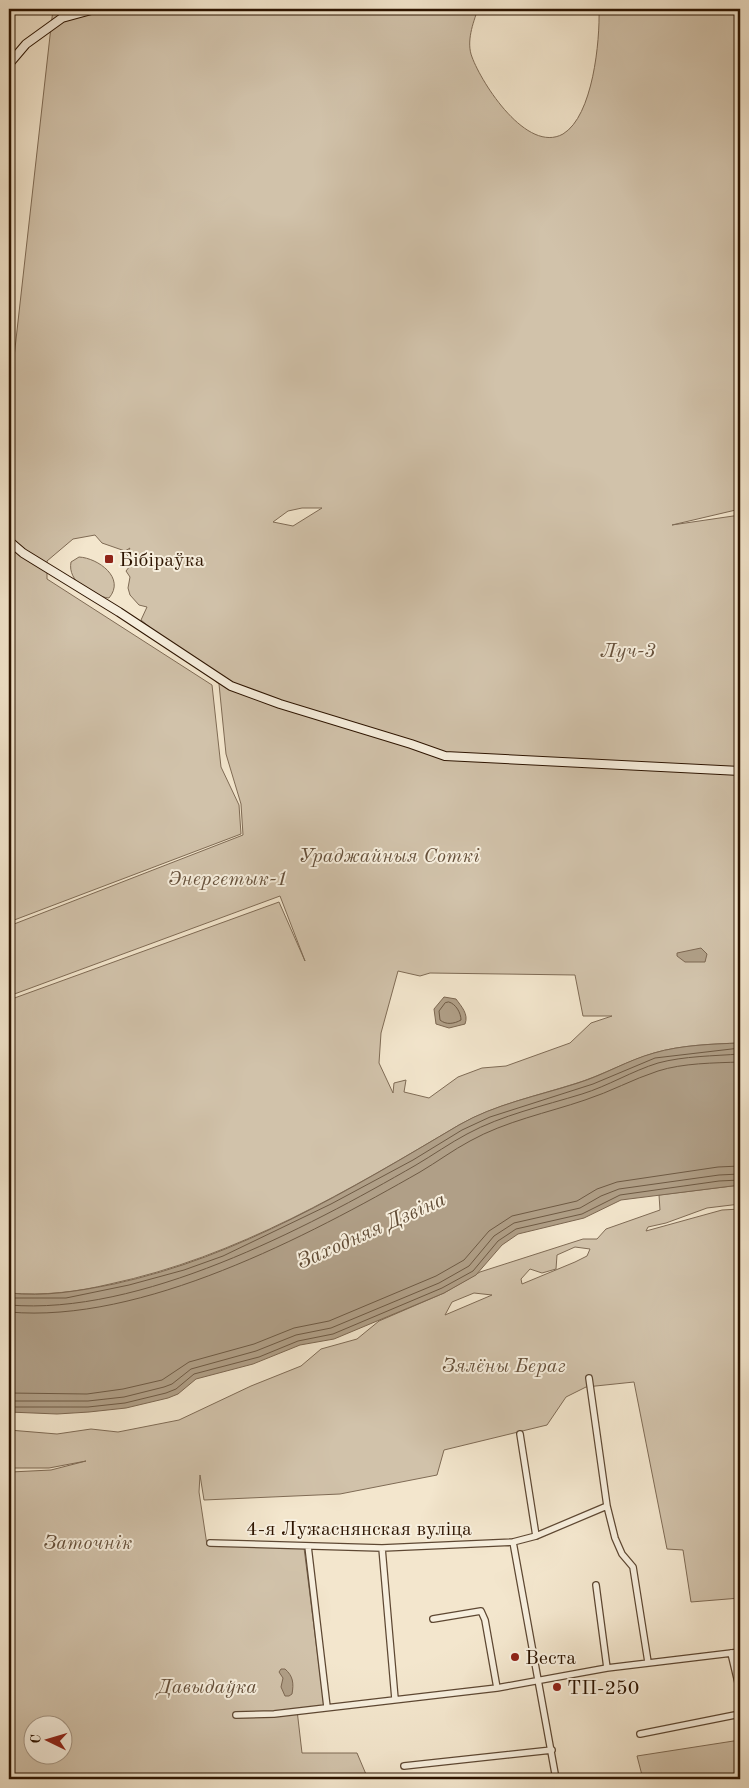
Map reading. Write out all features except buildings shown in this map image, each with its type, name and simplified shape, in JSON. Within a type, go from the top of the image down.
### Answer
[{"type":"street","points":[[9,64],[26,44],[62,18],[95,9]]},
{"type":"street","points":[[9,541],[31,558],[119,612],[231,686],[280,704],[445,756],[740,771]]},
{"type":"street","points":[[588,1378],[608,1506],[615,1538],[622,1554],[633,1567],[648,1662]]},
{"type":"street","points":[[520,1434],[536,1536]]},
{"type":"street","name":"4-я Лужаснянская вуліца","points":[[210,1544],[382,1548],[513,1542],[536,1536],[608,1506]]},
{"type":"street","points":[[513,1542],[556,1779]]},
{"type":"street","points":[[308,1546],[327,1707]]},
{"type":"street","points":[[382,1548],[395,1699]]},
{"type":"street","points":[[596,1585],[607,1668]]},
{"type":"street","points":[[433,1619],[481,1611],[485,1620],[497,1688]]},
{"type":"street","points":[[236,1715],[274,1714],[497,1688],[607,1668],[740,1652]]},
{"type":"street","points":[[731,1653],[740,1691]]},
{"type":"street","points":[[640,1734],[740,1714]]},
{"type":"street","points":[[404,1766],[552,1750]]},
{"type":"green space","points":[[53,9],[478,9],[471,33],[470,45],[470,51],[477,69],[496,99],[521,126],[535,134],[549,138],[563,134],[573,125],[588,95],[596,58],[599,9],[740,9],[740,509],[672,525],[740,515],[740,1043],[708,1044],[664,1050],[634,1060],[584,1081],[486,1112],[459,1125],[334,1197],[291,1219],[203,1257],[157,1272],[85,1289],[47,1294],[9,1293],[9,1000],[279,902],[305,961],[280,896],[9,996],[9,926],[243,835],[241,804],[226,754],[219,684],[141,620],[147,607],[139,605],[130,595],[128,588],[130,577],[126,571],[134,561],[126,554],[130,548],[125,551],[102,543],[95,535],[73,539],[47,561],[47,579],[212,685],[221,767],[239,805],[241,834],[9,922],[9,402]],"holes":[[[302,508],[322,508],[293,526],[273,522],[288,511]],[[398,971],[420,976],[430,973],[575,975],[583,1016],[612,1016],[591,1023],[570,1043],[506,1066],[482,1068],[458,1077],[429,1098],[404,1092],[406,1080],[394,1083],[393,1093],[379,1063],[381,1033]]]},
{"type":"green space","points":[[79,557],[94,561],[108,570],[114,583],[113,591],[109,598],[88,591],[77,582],[73,576],[71,562]]},
{"type":"green space","points":[[740,1185],[740,1204],[707,1208],[666,1223],[648,1227],[646,1231],[722,1210],[740,1209],[740,1598],[691,1602],[683,1550],[667,1549],[634,1382],[586,1387],[566,1397],[547,1425],[444,1450],[437,1475],[340,1494],[204,1500],[200,1475],[199,1492],[207,1545],[304,1548],[324,1705],[297,1710],[302,1753],[357,1753],[368,1779],[9,1779],[11,1472],[51,1470],[86,1461],[49,1468],[9,1468],[9,1430],[57,1434],[91,1429],[118,1432],[179,1420],[251,1386],[301,1366],[321,1349],[357,1339],[379,1321],[444,1293],[480,1272],[583,1239],[597,1239],[606,1229],[660,1210],[659,1195]],"holes":[[[575,1247],[590,1249],[587,1256],[522,1284],[521,1279],[530,1269],[542,1273],[556,1269],[557,1255]],[[474,1293],[492,1295],[445,1315],[452,1302]]]},
{"type":"green space","points":[[740,1740],[740,1779],[643,1779],[637,1756]]},
{"type":"water","points":[[701,948],[707,954],[705,962],[685,962],[677,956],[677,953]]},
{"type":"water","points":[[444,997],[456,999],[465,1014],[465,1024],[449,1028],[436,1024],[434,1009]]},
{"type":"water","name":"Заходняя Дзвіна","points":[[740,1043],[740,1185],[621,1200],[584,1218],[518,1234],[502,1245],[476,1275],[444,1293],[334,1339],[300,1345],[253,1364],[196,1379],[178,1394],[168,1398],[126,1408],[89,1412],[57,1414],[9,1412],[9,1293],[49,1294],[101,1287],[160,1272],[205,1257],[250,1239],[293,1218],[487,1111],[588,1080],[664,1050],[708,1044]]},
{"type":"water","points":[[281,1669],[285,1669],[290,1674],[292,1680],[292,1694],[289,1696],[285,1696],[281,1687],[283,1678],[279,1672]]},
{"type":"place","name":"Бібіраўка","points":[[109,559]]},
{"type":"place","name":"Веста","points":[[515,1657]]},
{"type":"place","name":"ТП-250","points":[[557,1687]]},
{"type":"park label","name":"Луч-3","points":[[628,650]]},
{"type":"park label","name":"Ураджайныя Соткі","points":[[389,855]]},
{"type":"park label","name":"Энергетык-1","points":[[228,878]]},
{"type":"park label","name":"Зялёны Бераг","points":[[504,1365]]},
{"type":"park label","name":"Заточнік","points":[[88,1542]]},
{"type":"park label","name":"Давыдаўка","points":[[207,1686]]}]
